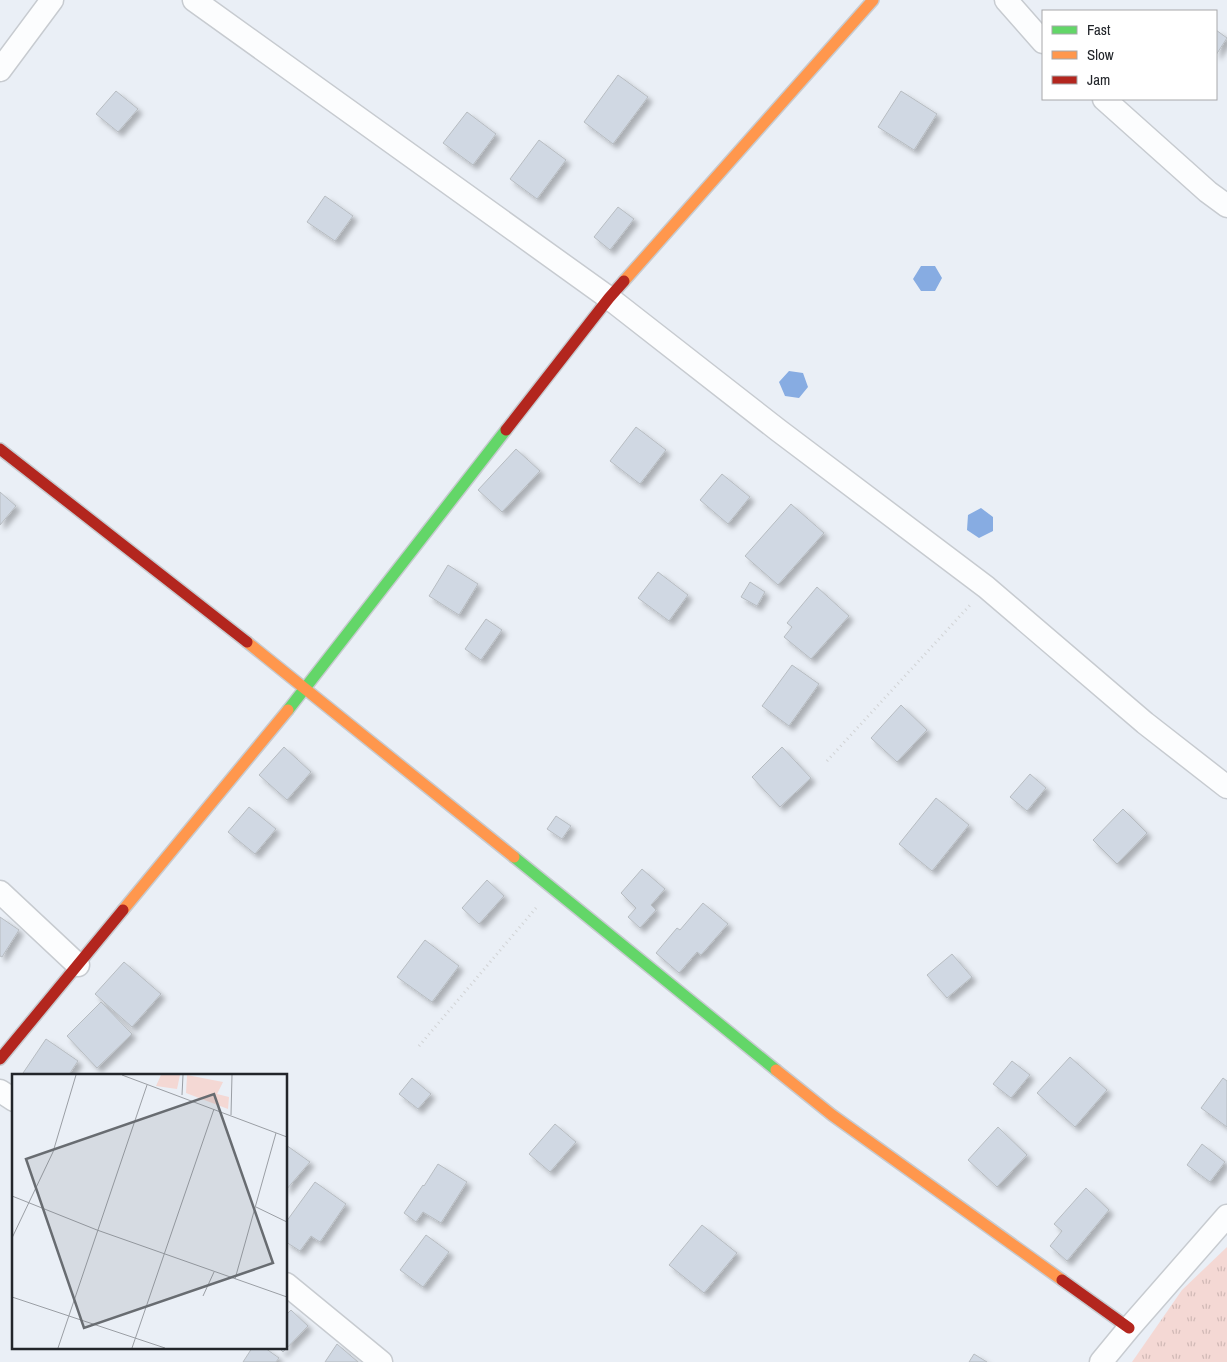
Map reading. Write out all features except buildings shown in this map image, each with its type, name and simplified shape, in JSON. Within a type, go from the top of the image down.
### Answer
[{"type":"street","points":[[0,70],[52,0]]},
{"type":"street","points":[[194,0],[609,298],[778,430],[986,587],[1145,723],[1227,786]]},
{"type":"street","points":[[0,1059],[306,688],[609,298],[873,0]]},
{"type":"street","points":[[1006,0],[1042,41]]},
{"type":"street","points":[[1105,100],[1208,192],[1227,206]]},
{"type":"street","points":[[0,449],[306,688],[832,1115],[1129,1328]]},
{"type":"street","points":[[0,892],[78,965]]},
{"type":"street","points":[[0,1091],[12,1099]]},
{"type":"street","points":[[1102,1362],[1129,1328],[1227,1216]]},
{"type":"street","points":[[288,1286],[381,1362]]},
{"type":"path","points":[[827,761],[986,587]]},
{"type":"path","points":[[419,1046],[552,889]]},
{"type":"green space","points":[[1227,1247],[1227,1362],[1132,1362],[1182,1290]]},
{"type":"water","points":[[921,266],[935,266],[942,278],[935,291],[921,291],[913,279]]},
{"type":"water","points":[[789,371],[803,373],[808,387],[799,398],[785,396],[779,382]]},
{"type":"water","points":[[981,508],[993,517],[993,531],[979,538],[967,530],[968,515]]},
{"type":"traffic: fast","points":[[288,710],[506,430]]},
{"type":"traffic: fast","points":[[514,857],[776,1070]]},
{"type":"traffic: slow","points":[[624,281],[873,0]]},
{"type":"traffic: slow","points":[[247,642],[514,857]]},
{"type":"traffic: slow","points":[[123,910],[288,710]]},
{"type":"traffic: slow","points":[[776,1070],[832,1115],[1062,1280]]},
{"type":"traffic: jam","points":[[506,430],[624,281]]},
{"type":"traffic: jam","points":[[0,449],[247,642]]},
{"type":"traffic: jam","points":[[0,1059],[123,910]]},
{"type":"traffic: jam","points":[[1062,1280],[1129,1328]]}]
